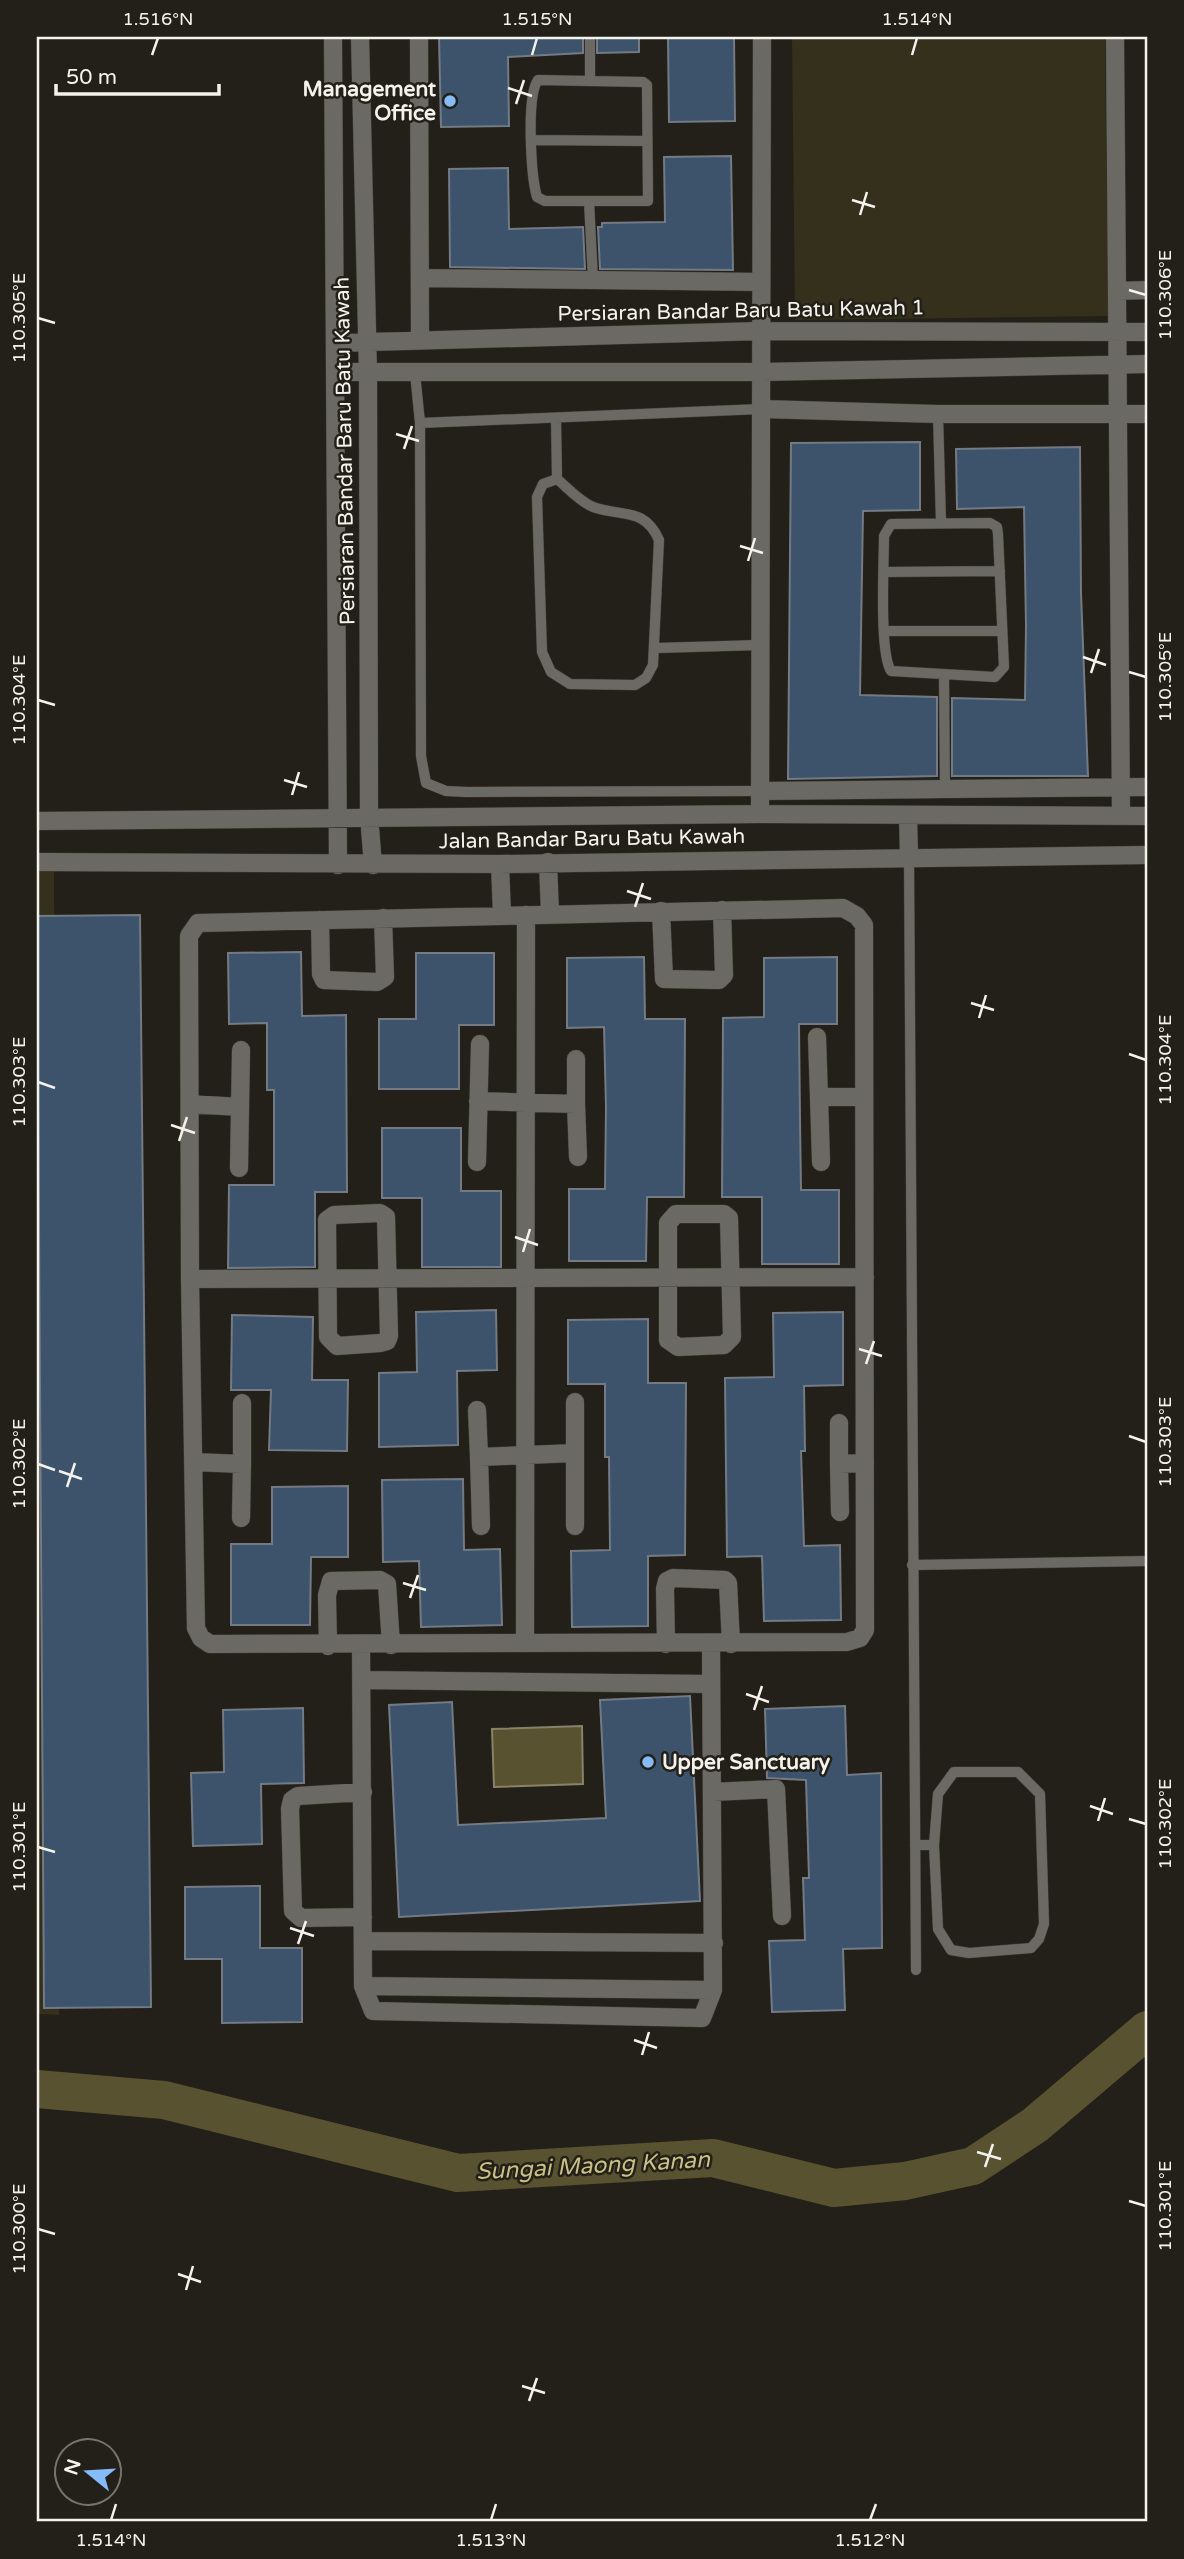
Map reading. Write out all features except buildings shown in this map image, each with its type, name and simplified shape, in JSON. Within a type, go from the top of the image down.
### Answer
[{"type":"street","name":"Persiaran Bandar Baru Batu Kawah","points":[[333,37],[338,865]]},
{"type":"street","name":"Persiaran Bandar Baru Batu Kawah","points":[[360,37],[368,342],[369,816],[373,865]]},
{"type":"street","points":[[419,37],[420,339]]},
{"type":"street","points":[[760,814],[762,37]]},
{"type":"street","points":[[1115,37],[1121,816]]},
{"type":"street","points":[[419,278],[761,282]]},
{"type":"street","points":[[1117,290],[1147,290]]},
{"type":"street","name":"Persiaran Bandar Baru Batu Kawah 1","points":[[335,343],[761,331],[1147,332]]},
{"type":"street","points":[[335,372],[761,372],[1147,364]]},
{"type":"street","points":[[761,409],[938,414],[1147,414]]},
{"type":"street","points":[[760,791],[1147,787]]},
{"type":"street","name":"Jalan Bandar Baru Batu Kawah","points":[[37,821],[760,814],[1147,816]]},
{"type":"street","points":[[908,815],[909,857]]},
{"type":"street","name":"Jalan Bandar Baru Batu Kawah","points":[[37,862],[373,865],[1147,855]]},
{"type":"street","points":[[548,862],[550,914]]},
{"type":"street","points":[[500,864],[502,915]]},
{"type":"street","points":[[843,908],[857,916],[864,925],[865,1630],[860,1638],[847,1642],[360,1646],[209,1644],[201,1638],[196,1628],[190,1279],[189,936],[192,929],[198,923],[550,914],[843,908]]},
{"type":"street","points":[[661,911],[662,976],[668,981],[694,981],[719,980],[724,975],[722,910]]},
{"type":"street","points":[[526,915],[526,1643]]},
{"type":"street","points":[[320,920],[321,974],[324,980],[377,982],[385,977],[383,918]]},
{"type":"street","points":[[817,1037],[821,1162]]},
{"type":"street","points":[[477,1162],[480,1044]]},
{"type":"street","points":[[239,1168],[242,1050]]},
{"type":"street","points":[[576,1059],[578,1157]]},
{"type":"street","points":[[818,1097],[864,1097]]},
{"type":"street","points":[[478,1101],[576,1104]]},
{"type":"street","points":[[190,1104],[240,1107]]},
{"type":"street","points":[[380,1213],[386,1217],[388,1278],[387,1341],[337,1346],[328,1337],[327,1220],[334,1216],[380,1213]]},
{"type":"street","points":[[676,1214],[724,1214],[729,1218],[732,1278],[732,1337],[729,1343],[678,1346],[668,1340],[668,1223],[676,1214]]},
{"type":"street","points":[[190,1279],[864,1277]]},
{"type":"street","points":[[575,1402],[575,1526]]},
{"type":"street","points":[[241,1518],[242,1403]]},
{"type":"street","points":[[477,1410],[481,1525]]},
{"type":"street","points":[[839,1423],[840,1512]]},
{"type":"street","points":[[479,1457],[575,1453]]},
{"type":"street","points":[[193,1462],[242,1464]]},
{"type":"street","points":[[839,1464],[865,1463]]},
{"type":"street","points":[[666,1644],[665,1589],[667,1581],[673,1578],[725,1580],[728,1583],[731,1644]]},
{"type":"street","points":[[328,1646],[327,1595],[331,1581],[380,1580],[387,1584],[391,1645]]},
{"type":"street","points":[[360,1646],[363,1680],[363,1986],[373,2011],[381,2014],[702,2018],[713,1990],[711,1644]]},
{"type":"street","points":[[363,1680],[710,1684]]},
{"type":"street","points":[[713,1792],[776,1789],[782,1916]]},
{"type":"street","points":[[363,1792],[298,1796],[292,1800],[290,1809],[293,1911],[301,1918],[363,1917]]},
{"type":"street","points":[[363,1941],[714,1942]]},
{"type":"street","points":[[363,1986],[713,1990]]},
{"type":"lane","points":[[590,37],[590,81]]},
{"type":"lane","points":[[538,80],[643,82],[647,85],[648,201],[545,201],[537,197],[532,140],[533,93],[538,80]]},
{"type":"lane","points":[[532,140],[648,141]]},
{"type":"lane","points":[[589,201],[593,280]]},
{"type":"lane","points":[[415,373],[420,423],[421,755],[426,783],[446,791],[467,792],[760,791]]},
{"type":"lane","points":[[420,423],[761,409]]},
{"type":"lane","points":[[938,414],[941,523]]},
{"type":"lane","points":[[556,418],[557,479]]},
{"type":"lane","points":[[557,479],[593,507],[642,517],[654,528],[659,540],[656,648],[653,665],[646,678],[635,685],[570,684],[551,672],[542,652],[537,497],[543,484],[557,479]]},
{"type":"lane","points":[[990,523],[997,527],[1000,571],[1003,667],[995,677],[891,671],[886,664],[884,536],[891,524],[990,523]]},
{"type":"lane","points":[[884,572],[1000,571]]},
{"type":"lane","points":[[885,631],[1002,631]]},
{"type":"lane","points":[[656,648],[760,645]]},
{"type":"lane","points":[[944,676],[945,789]]},
{"type":"lane","points":[[909,857],[916,1970]]},
{"type":"lane","points":[[912,1565],[1147,1561]]},
{"type":"lane","points":[[954,1772],[1018,1772],[1028,1780],[1040,1794],[1044,1924],[1039,1939],[1031,1948],[969,1952],[951,1950],[938,1929],[934,1845],[938,1794],[954,1772]]},
{"type":"lane","points":[[915,1845],[934,1845]]},
{"type":"shaded area","points":[[792,37],[1105,37],[1108,316],[795,320]]},
{"type":"shaded area","points":[[37,862],[54,862],[59,2015],[37,2014]]},
{"type":"shaded area","points":[[582,1726],[583,1784],[494,1787],[492,1729]]},
{"type":"waterway","name":"Sungai Maong Kanan","points":[[37,2089],[164,2100],[458,2173],[713,2158],[834,2188],[905,2181],[973,2166],[1035,2125],[1147,2030]]},
{"type":"place","name":"Management Office","points":[[450,101]]},
{"type":"place","name":"Upper Sanctuary","points":[[648,1762]]}]
